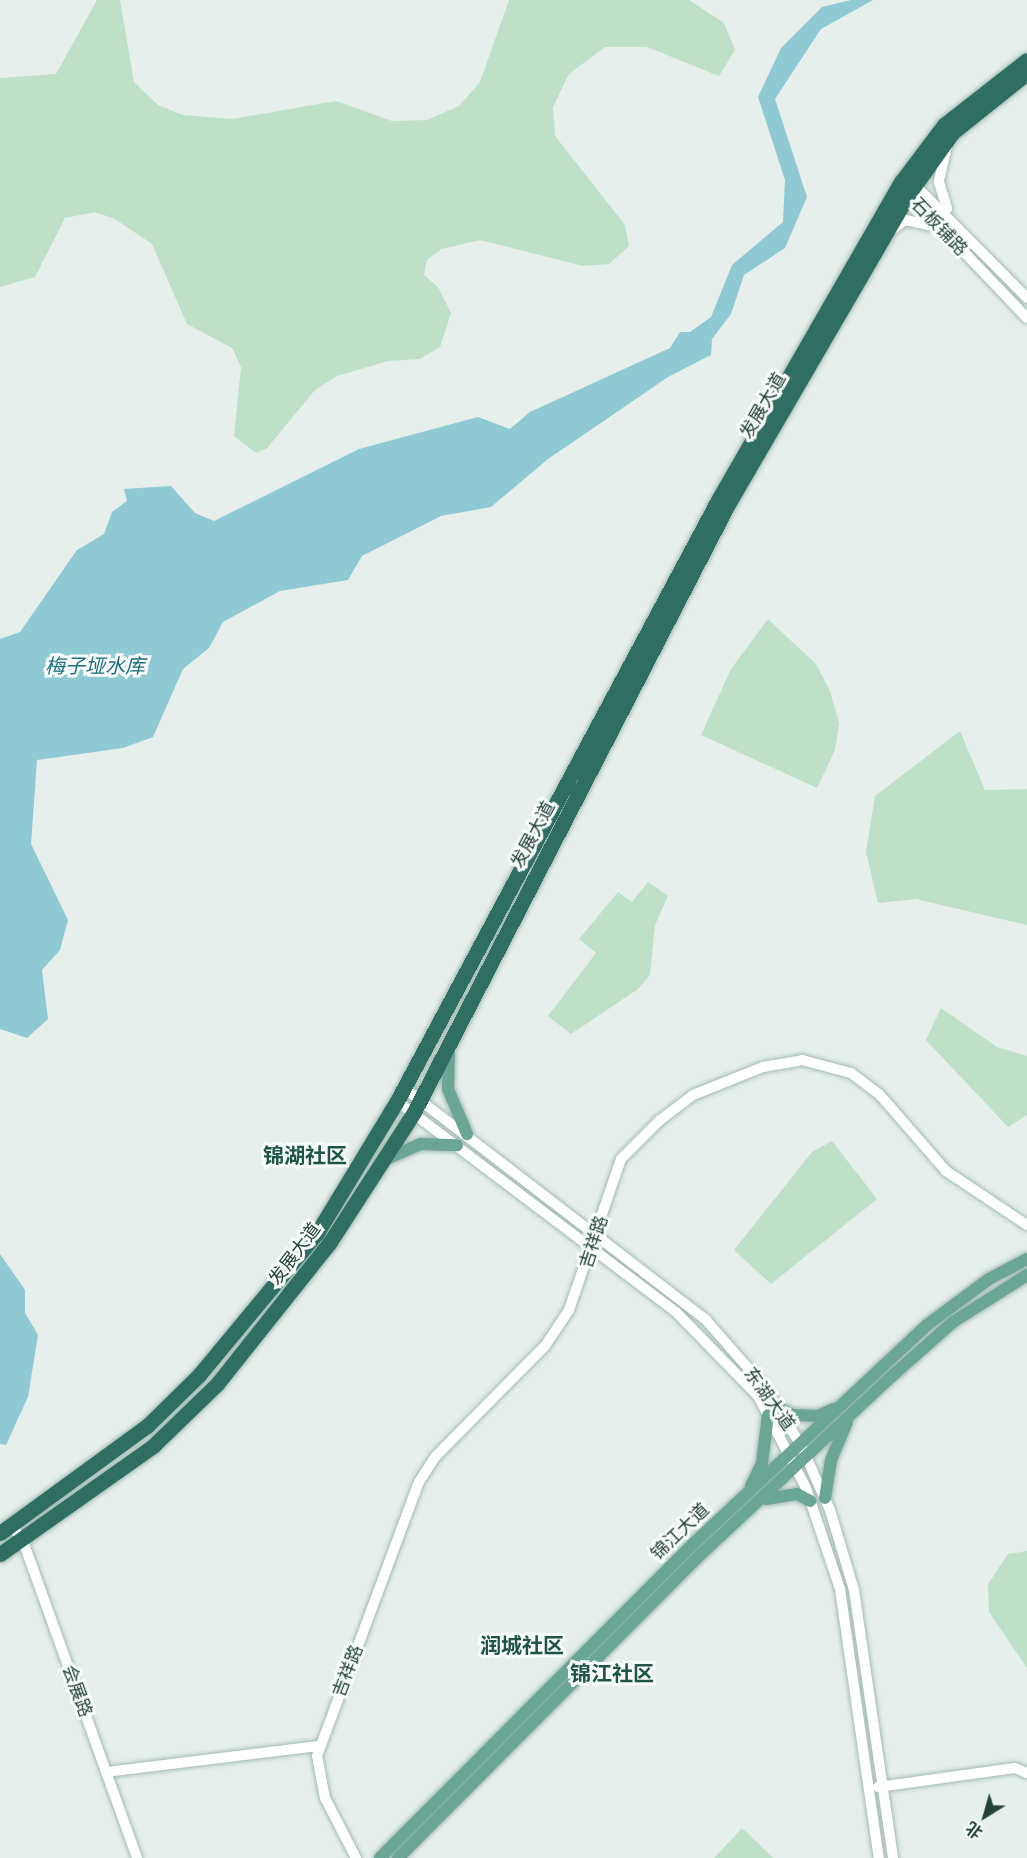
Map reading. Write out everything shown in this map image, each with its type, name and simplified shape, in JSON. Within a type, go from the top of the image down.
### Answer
[{"type":"highway","name":"发展大道","points":[[6,1529],[114,1455],[199,1375],[317,1233],[401,1094],[717,500],[944,125],[1027,60]]},
{"type":"highway","name":"发展大道","points":[[0,1554],[23,1541],[153,1446],[217,1384],[330,1242],[417,1105],[452,1033],[727,506],[883,239],[909,186],[952,133],[1027,73]]},
{"type":"main road","points":[[951,218],[939,182],[952,133]]},
{"type":"main road","name":"石板铺路","points":[[909,186],[951,218],[1027,298]]},
{"type":"main road","name":"石板铺路","points":[[909,186],[942,230],[1027,318]]},
{"type":"main road","points":[[883,239],[905,220],[942,230]]},
{"type":"main road","points":[[452,1033],[447,1089],[467,1134]]},
{"type":"main road","name":"吉祥路","points":[[356,1858],[325,1798],[317,1770],[319,1746],[420,1482],[435,1457],[545,1346],[569,1310],[593,1248],[621,1159],[659,1121],[693,1095],[763,1067],[802,1060],[851,1073],[880,1095],[946,1171],[1027,1225]]},
{"type":"main road","name":"东湖大道","points":[[401,1094],[467,1134],[706,1320],[772,1411],[788,1455],[810,1501],[840,1589],[879,1858]]},
{"type":"main road","name":"东湖大道","points":[[417,1105],[457,1145],[676,1312],[758,1396],[801,1445],[825,1498],[854,1590],[893,1858]]},
{"type":"main road","points":[[383,1160],[421,1144],[457,1145]]},
{"type":"main road","name":"锦江大道","points":[[398,1858],[759,1501],[796,1469],[847,1410],[927,1325],[989,1279],[1027,1259]]},
{"type":"main road","name":"锦江大道","points":[[380,1858],[788,1455],[847,1410],[953,1322],[1027,1275]]},
{"type":"main road","points":[[748,1493],[762,1463],[772,1411],[818,1416],[847,1410],[831,1460],[825,1498]]},
{"type":"main road","points":[[759,1501],[782,1493],[810,1501]]},
{"type":"main road","name":"会展路","points":[[6,1529],[23,1541],[136,1858]]},
{"type":"main road","points":[[106,1772],[319,1746]]},
{"type":"main road","points":[[869,1788],[1015,1768],[1027,1773]]},
{"type":"green space","points":[[97,0],[120,0],[134,82],[158,105],[183,115],[232,119],[336,101],[392,121],[427,120],[459,106],[480,82],[509,0],[689,0],[724,23],[735,50],[719,76],[647,47],[605,47],[569,74],[553,107],[555,136],[625,225],[629,246],[609,264],[583,266],[480,240],[441,249],[427,260],[424,275],[438,287],[451,313],[440,347],[420,359],[388,361],[337,376],[315,390],[267,448],[256,453],[234,436],[241,367],[232,348],[187,324],[152,244],[115,219],[95,212],[65,218],[35,277],[0,287],[0,78],[56,74]]},
{"type":"green space","points":[[768,619],[816,664],[830,691],[839,723],[835,750],[817,788],[701,735],[731,669]]},
{"type":"green space","points":[[960,731],[985,790],[1027,789],[1027,925],[916,899],[878,903],[866,852],[875,796]]},
{"type":"green space","points":[[648,882],[668,896],[655,925],[650,975],[638,989],[571,1034],[548,1016],[596,953],[579,939],[618,892],[632,902]]},
{"type":"green space","points":[[941,1008],[997,1047],[1027,1056],[1027,1115],[1008,1127],[926,1040]]},
{"type":"green space","points":[[832,1141],[877,1199],[771,1284],[734,1250],[812,1152]]},
{"type":"green space","points":[[1027,1551],[1027,1668],[989,1612],[988,1584],[1008,1554]]},
{"type":"green space","points":[[742,1828],[773,1858],[714,1858]]},
{"type":"water","name":"梅子垭水库","points":[[851,0],[873,0],[821,29],[775,99],[807,197],[785,248],[744,275],[731,314],[712,339],[711,355],[668,377],[548,459],[491,507],[441,516],[362,556],[348,580],[280,591],[223,622],[209,648],[183,669],[153,737],[123,748],[37,760],[31,844],[68,920],[60,950],[42,970],[48,1019],[27,1038],[0,1029],[0,639],[20,632],[77,550],[104,534],[112,512],[127,501],[124,489],[171,486],[195,513],[214,521],[359,449],[478,417],[510,429],[530,412],[670,348],[680,332],[690,332],[711,317],[732,265],[783,222],[785,180],[758,97],[781,48],[822,7]]},
{"type":"water","points":[[0,1254],[25,1290],[25,1313],[38,1335],[28,1397],[6,1445],[0,1444]]},
{"type":"district","name":"锦湖社区","points":[[305,1156]]},
{"type":"district","name":"润城社区","points":[[522,1646]]},
{"type":"district","name":"锦江社区","points":[[612,1674]]}]
